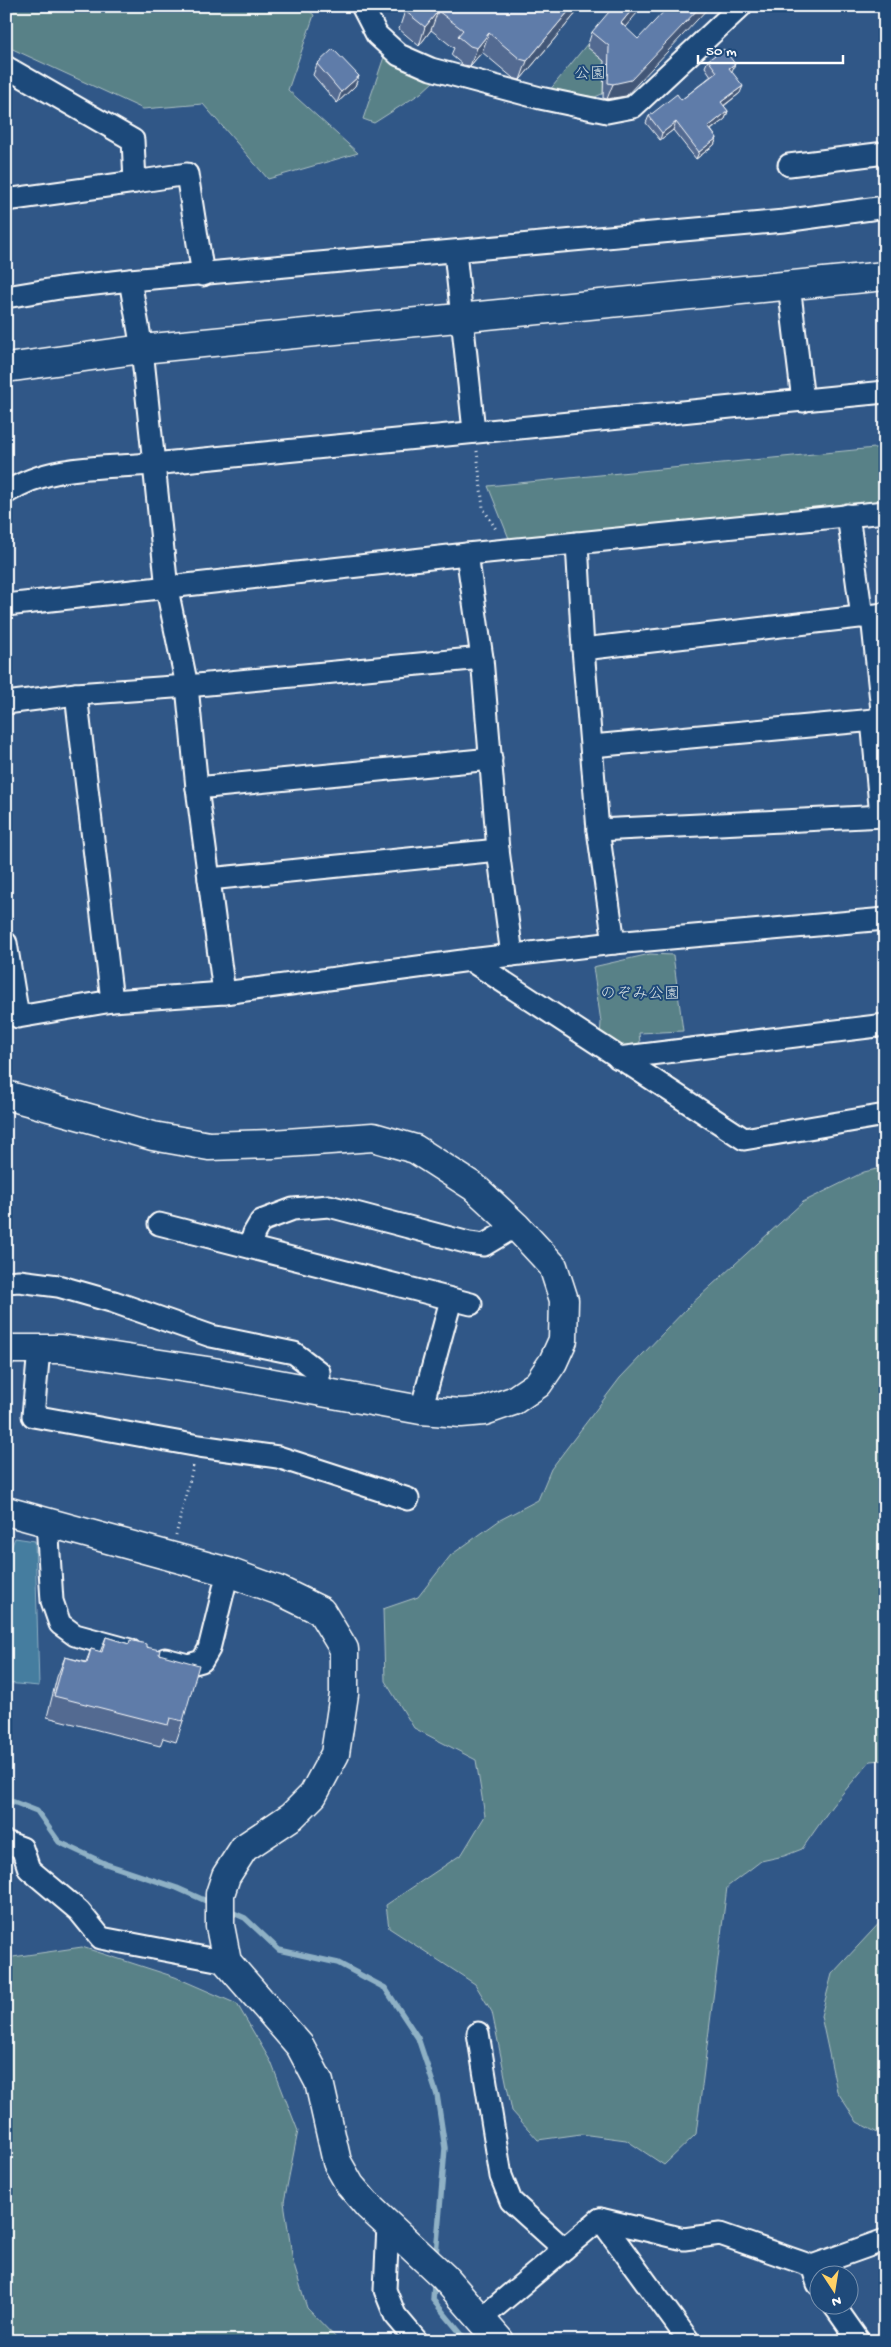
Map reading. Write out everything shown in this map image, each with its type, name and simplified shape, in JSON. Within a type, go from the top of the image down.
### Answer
[{"type":"street","points":[[362,6],[377,35],[399,55],[431,69],[540,98],[607,112],[633,107],[741,6]]},
{"type":"street","points":[[6,67],[133,140],[135,182]]},
{"type":"street","points":[[789,165],[885,152]]},
{"type":"street","points":[[6,200],[186,174],[203,275]]},
{"type":"street","points":[[6,297],[60,288],[130,280],[203,275],[784,221],[885,207]]},
{"type":"street","points":[[455,252],[474,431]]},
{"type":"street","points":[[6,368],[142,349],[885,276]]},
{"type":"street","points":[[130,280],[142,349],[167,589],[187,686],[224,993]]},
{"type":"street","points":[[789,285],[803,401]]},
{"type":"street","points":[[6,493],[20,484],[52,472],[153,464],[885,392]]},
{"type":"street","points":[[6,605],[167,589],[503,550],[885,512]]},
{"type":"street","points":[[598,830],[883,816],[880,720],[873,616],[848,515]]},
{"type":"street","points":[[577,543],[583,648],[598,830],[614,943]]},
{"type":"street","points":[[468,554],[482,658],[498,850],[512,955]]},
{"type":"street","points":[[583,648],[873,616]]},
{"type":"street","points":[[6,703],[76,694],[187,686],[482,658]]},
{"type":"street","points":[[76,694],[112,1001]]},
{"type":"street","points":[[592,746],[880,720]]},
{"type":"street","points":[[198,788],[491,759]]},
{"type":"street","points":[[209,878],[498,850]]},
{"type":"street","points":[[6,943],[18,1017],[112,1001],[224,993],[614,943],[885,919]]},
{"type":"street","points":[[470,960],[744,1139],[885,1115]]},
{"type":"street","points":[[618,1058],[885,1025]]},
{"type":"street","points":[[6,1095],[153,1136],[209,1146],[373,1137],[415,1149],[474,1187],[516,1226],[553,1266],[564,1300],[562,1340],[553,1362],[538,1384],[513,1401],[484,1410],[461,1413],[422,1410],[207,1371],[61,1349],[6,1349]]},
{"type":"street","points":[[250,1247],[254,1233],[261,1220],[293,1209],[329,1206],[469,1244],[484,1245],[516,1226]]},
{"type":"street","points":[[160,1224],[471,1304]]},
{"type":"street","points":[[6,1282],[19,1281],[58,1286],[114,1302],[211,1336],[294,1353],[319,1372],[319,1392]]},
{"type":"street","points":[[422,1410],[451,1300]]},
{"type":"street","points":[[39,1349],[33,1416],[199,1446],[278,1457],[408,1499]]},
{"type":"street","points":[[6,1511],[228,1572],[280,1591],[321,1611],[344,1649],[344,1694],[335,1754],[313,1795],[292,1816],[244,1848],[226,1876],[220,1907],[227,1962],[300,2046],[319,2082],[337,2162],[350,2185],[368,2206],[444,2277],[482,2318],[500,2341]]},
{"type":"street","points":[[47,1522],[52,1601],[60,1624],[75,1635],[188,1665],[202,1660],[209,1650],[228,1572]]},
{"type":"street","points":[[6,1842],[22,1848],[29,1869],[79,1911],[101,1938],[227,1962]]},
{"type":"street","points":[[478,2033],[501,2176],[511,2201],[564,2250]]},
{"type":"street","points":[[482,2318],[600,2219]]},
{"type":"street","points":[[600,2219],[684,2239],[720,2234],[808,2272]]},
{"type":"street","points":[[600,2219],[689,2341]]},
{"type":"street","points":[[388,2225],[385,2290],[395,2315],[417,2341]]},
{"type":"street","points":[[837,2264],[885,2240]]},
{"type":"street","points":[[840,2314],[859,2341]]},
{"type":"path","points":[[474,431],[483,508],[499,534],[503,550]]},
{"type":"path","points":[[170,1556],[199,1446]]},
{"type":"green space","points":[[6,6],[303,6],[314,15],[288,90],[358,153],[268,179],[203,104],[143,109],[6,46]]},
{"type":"green space","name":"公園","points":[[592,38],[615,56],[609,91],[595,97],[549,91]]},
{"type":"green space","points":[[387,48],[434,81],[421,93],[374,123],[363,119]]},
{"type":"green space","points":[[885,447],[885,505],[510,541],[488,486]]},
{"type":"green space","name":"のぞみ公園","points":[[650,954],[673,955],[683,1031],[639,1033],[640,1043],[623,1048],[600,1039],[601,1022],[593,967]]},
{"type":"green space","points":[[885,1167],[885,1760],[870,1761],[832,1806],[802,1849],[784,1856],[761,1861],[727,1887],[696,2134],[664,2165],[626,2140],[581,2134],[538,2140],[512,2111],[492,2012],[475,1984],[389,1928],[386,1905],[462,1854],[485,1816],[476,1760],[414,1728],[385,1681],[383,1609],[418,1597],[451,1555],[500,1520],[538,1500],[551,1469],[620,1378],[688,1307],[803,1202],[864,1172]]},
{"type":"green space","points":[[885,1917],[885,2137],[857,2122],[837,2091],[821,2016],[832,1974]]},
{"type":"green space","points":[[82,1947],[175,1977],[237,2004],[271,2062],[298,2131],[284,2202],[293,2262],[307,2308],[339,2341],[6,2341],[6,1958]]},
{"type":"water","points":[[15,1538],[35,1541],[39,1686],[6,1683],[6,1560]]},
{"type":"building","points":[[409,6],[573,6],[527,61],[520,59],[489,33],[477,48],[470,46],[458,36],[463,30],[438,11],[425,27],[405,11]]},
{"type":"building","points":[[614,6],[635,6],[621,23],[638,39],[669,6],[701,6],[631,80],[613,84],[608,83],[609,46],[592,32]]},
{"type":"building","points":[[333,49],[359,76],[341,92],[317,64]]},
{"type":"building","points":[[724,49],[735,64],[729,68],[743,86],[721,102],[728,111],[708,127],[717,138],[699,152],[676,122],[662,133],[649,116],[677,94],[681,100],[717,72],[708,60]]},
{"type":"building","points":[[106,1637],[129,1644],[130,1640],[146,1644],[146,1647],[160,1650],[159,1654],[199,1665],[183,1721],[170,1718],[168,1725],[54,1696],[65,1657],[87,1663],[91,1649],[102,1652]]},
{"type":"waterway","points":[[6,1799],[37,1811],[59,1842],[106,1864],[177,1888],[213,1904]]},
{"type":"waterway","points":[[229,1911],[245,1918],[279,1950],[338,1963],[385,1988],[418,2038],[437,2095],[445,2148],[436,2255]]},
{"type":"waterway","points":[[434,2285],[433,2300],[467,2341]]}]
